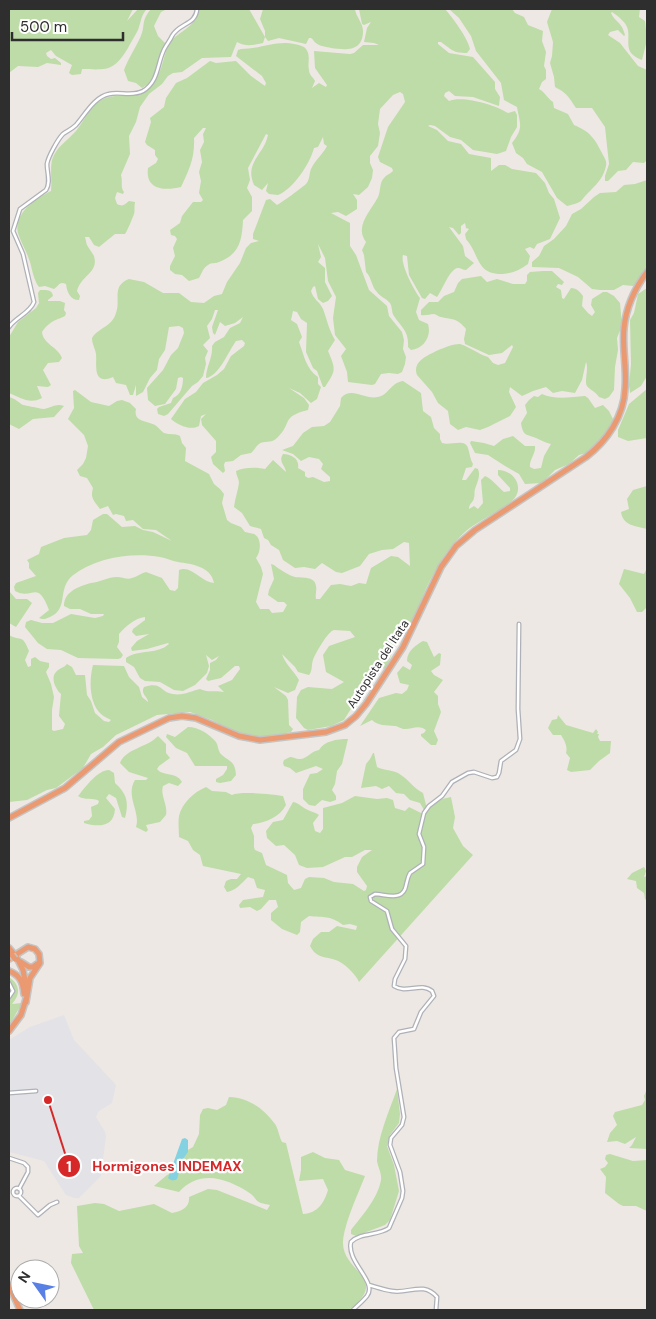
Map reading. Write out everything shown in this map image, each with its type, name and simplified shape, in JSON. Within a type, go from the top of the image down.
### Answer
[{"type":"highway","name":"Autopista del Itata","points":[[9,820],[65,788],[106,751],[124,738],[167,718],[182,716],[196,718],[239,736],[260,740],[326,732],[340,728],[350,722],[366,704],[403,647],[443,564],[456,546],[473,531],[586,457],[600,445],[611,430],[620,411],[625,391],[624,334],[627,313],[636,290],[647,273]]},
{"type":"highway","points":[[9,1030],[21,1015],[26,1002],[30,977],[39,964],[40,954],[28,947],[12,956]]},
{"type":"highway","points":[[28,949],[36,952],[39,960],[36,965],[30,968],[12,956],[28,949]]},
{"type":"highway","points":[[9,1030],[19,1014],[24,994],[23,976],[12,956]]},
{"type":"highway","points":[[12,956],[23,968],[26,980],[26,1002]]},
{"type":"highway","points":[[9,971],[20,978],[24,994]]},
{"type":"highway","points":[[9,1292],[18,1310]]},
{"type":"street","points":[[9,327],[17,318],[31,308],[34,302],[22,254],[14,233],[17,212],[26,203],[46,190],[48,186],[47,163],[53,149],[62,135],[74,127],[88,110],[104,96],[140,92],[150,85],[156,76],[163,50],[173,34],[193,20],[197,9]]},
{"type":"street","points":[[353,1310],[368,1296],[369,1285],[352,1257],[351,1243],[356,1238],[389,1228],[403,1194],[401,1176],[390,1145],[391,1138],[401,1126],[404,1118],[396,1068],[394,1040],[398,1033],[414,1029],[421,1012],[434,996],[432,991],[426,987],[399,989],[394,986],[394,981],[406,958],[406,946],[392,929],[387,911],[371,901],[370,898],[376,894],[392,896],[400,894],[405,888],[409,874],[423,864],[424,847],[419,834],[424,813],[428,806],[442,796],[451,784],[470,772],[492,778],[496,777],[499,774],[502,759],[517,748],[520,738],[518,709],[519,624]]},
{"type":"street","points":[[9,983],[13,990],[10,995]]},
{"type":"street","points":[[9,1093],[36,1091]]},
{"type":"street","points":[[9,1158],[24,1163],[28,1167],[28,1172],[19,1189],[21,1192],[19,1196]]},
{"type":"street","points":[[9,1196],[13,1194],[15,1189],[19,1189]]},
{"type":"street","points":[[13,1194],[19,1196],[38,1215],[57,1202]]},
{"type":"street","points":[[369,1285],[392,1291],[419,1288],[427,1290],[436,1298],[436,1310]]},
{"type":"shaded area","points":[[64,1015],[74,1040],[116,1085],[112,1103],[99,1111],[96,1117],[106,1136],[101,1176],[79,1198],[66,1195],[44,1161],[9,1152],[9,1040],[30,1027]]},
{"type":"green space","points":[[9,9],[133,9],[127,21],[138,9],[147,9],[143,14],[138,30],[119,61],[104,69],[82,69],[81,74],[72,75],[69,73],[72,65],[56,56],[51,50],[46,53],[47,56],[51,59],[55,58],[61,65],[47,63],[38,67],[18,66],[9,73]]},
{"type":"green space","points":[[151,9],[167,9],[161,12],[154,26],[158,36],[166,44],[151,80],[142,88],[136,83],[128,81],[124,70],[140,38],[145,17]]},
{"type":"green space","points":[[198,9],[249,9],[265,37],[263,43],[247,45],[237,42],[231,57],[202,58],[182,72],[173,73],[168,76],[162,84],[149,94],[140,107],[136,122],[129,136],[130,154],[121,175],[124,192],[123,194],[117,192],[115,198],[117,204],[121,205],[129,201],[135,202],[134,214],[126,233],[115,234],[99,247],[94,245],[89,237],[85,237],[95,262],[92,270],[79,286],[77,291],[80,296],[79,300],[71,297],[64,283],[60,283],[54,289],[45,286],[39,287],[19,237],[17,226],[27,207],[51,191],[51,164],[54,155],[76,131],[91,109],[103,99],[114,96],[136,95],[146,90],[158,74],[170,43],[194,22]]},
{"type":"green space","points":[[263,9],[355,9],[363,31],[360,43],[348,49],[321,46],[311,38],[309,38],[306,44],[279,38],[268,41],[265,37],[265,31],[260,19]]},
{"type":"green space","points":[[359,9],[445,9],[463,34],[470,49],[467,53],[459,52],[453,51],[441,42],[438,42],[438,44],[449,53],[473,57],[495,82],[495,89],[500,97],[499,106],[473,97],[455,96],[449,91],[444,96],[449,101],[455,99],[470,100],[487,104],[508,113],[515,111],[517,127],[506,151],[497,154],[473,150],[461,140],[450,137],[435,126],[428,126],[437,130],[448,141],[461,144],[469,154],[491,158],[491,171],[499,165],[505,165],[512,169],[536,173],[545,183],[554,199],[560,218],[550,239],[537,244],[534,249],[530,247],[525,249],[530,256],[528,264],[516,271],[503,274],[494,273],[483,268],[466,239],[465,234],[469,229],[466,228],[465,223],[461,226],[461,233],[459,235],[453,228],[449,227],[463,246],[465,256],[474,263],[466,270],[455,269],[446,280],[437,297],[430,293],[425,299],[422,298],[409,275],[407,256],[403,255],[405,270],[420,298],[416,312],[419,320],[428,324],[429,329],[426,342],[411,350],[408,347],[406,333],[393,314],[390,304],[375,290],[366,272],[362,250],[366,242],[362,230],[363,224],[378,197],[382,180],[393,171],[392,168],[380,162],[378,157],[388,127],[405,102],[403,94],[400,92],[393,95],[380,109],[378,146],[370,156],[373,170],[372,178],[368,187],[359,195],[353,194],[357,200],[357,209],[346,216],[338,212],[331,213],[350,223],[350,246],[356,255],[369,290],[387,306],[389,316],[402,332],[404,340],[403,349],[406,357],[402,372],[398,374],[381,374],[375,384],[372,385],[348,382],[347,372],[341,356],[346,349],[335,335],[333,318],[336,297],[328,281],[325,258],[318,244],[321,257],[318,262],[325,268],[325,282],[332,296],[323,303],[318,299],[315,286],[311,291],[323,309],[335,340],[328,351],[334,370],[333,373],[325,387],[323,387],[317,371],[313,368],[306,352],[307,323],[301,319],[297,312],[293,311],[291,320],[297,324],[302,337],[299,342],[304,357],[308,366],[318,377],[318,384],[321,387],[317,399],[311,403],[300,393],[289,388],[304,398],[309,405],[308,410],[290,418],[282,433],[275,440],[261,443],[251,453],[241,455],[233,461],[225,462],[225,471],[223,473],[213,464],[211,457],[216,452],[216,441],[202,425],[201,419],[206,414],[201,416],[199,426],[192,428],[184,427],[171,419],[185,399],[196,392],[203,383],[224,369],[231,356],[244,346],[245,343],[242,340],[236,341],[215,373],[206,378],[212,346],[224,337],[230,328],[240,323],[243,317],[235,323],[225,326],[220,322],[215,335],[212,327],[218,310],[215,310],[207,326],[210,338],[203,345],[208,351],[205,358],[206,364],[203,376],[164,416],[158,414],[157,409],[171,403],[173,398],[178,395],[182,387],[183,378],[178,378],[176,389],[165,404],[155,406],[148,400],[147,388],[163,370],[171,355],[178,348],[184,333],[183,328],[179,326],[169,327],[165,350],[159,359],[157,370],[150,378],[143,392],[136,396],[136,385],[133,395],[130,395],[126,385],[116,383],[113,377],[102,379],[99,377],[92,338],[114,318],[117,308],[118,289],[123,282],[129,279],[144,282],[163,293],[179,293],[191,302],[204,303],[214,296],[222,294],[227,282],[240,263],[246,248],[251,243],[259,241],[253,239],[253,234],[266,200],[270,199],[277,205],[306,184],[310,171],[327,146],[324,144],[323,137],[318,147],[314,148],[305,168],[295,182],[278,195],[269,194],[266,191],[268,183],[262,190],[254,185],[251,170],[266,142],[268,135],[266,134],[248,168],[250,180],[247,188],[252,197],[252,211],[243,220],[241,240],[236,250],[226,259],[209,264],[199,278],[189,281],[182,275],[175,274],[170,270],[175,256],[173,248],[177,239],[171,235],[170,230],[180,223],[182,216],[193,202],[201,202],[203,200],[199,193],[201,181],[199,172],[202,162],[200,150],[204,142],[203,134],[206,128],[203,128],[194,138],[192,158],[181,187],[163,189],[153,185],[148,175],[148,168],[156,163],[158,159],[155,155],[155,150],[145,142],[151,122],[150,118],[164,107],[166,98],[176,83],[187,78],[210,61],[216,63],[236,61],[251,76],[265,86],[266,83],[262,76],[236,56],[238,50],[241,49],[280,43],[296,44],[304,47],[309,55],[310,73],[315,81],[312,88],[319,83],[326,87],[327,85],[315,68],[314,51],[350,54],[363,45],[379,45],[364,42],[367,28],[371,22],[362,24]]},
{"type":"green space","points":[[449,9],[512,9],[515,13],[524,17],[528,25],[543,31],[542,41],[546,52],[544,66],[546,79],[542,82],[539,89],[553,102],[554,108],[568,114],[574,125],[585,130],[592,137],[606,161],[605,170],[600,179],[579,202],[567,206],[557,198],[542,172],[527,164],[516,153],[512,143],[520,130],[517,107],[504,100],[501,83],[476,51],[471,36],[459,18]]},
{"type":"green space","points":[[552,9],[640,9],[639,17],[645,21],[647,40],[642,60],[630,51],[626,25],[611,13],[622,27],[625,35],[618,30],[610,32],[608,35],[620,43],[638,66],[647,70],[647,160],[644,163],[633,162],[626,170],[618,171],[608,181],[605,181],[609,164],[605,127],[592,108],[576,108],[566,94],[555,87],[550,63],[553,42],[547,22]]},
{"type":"green space","points":[[647,180],[647,268],[643,271],[636,284],[633,286],[623,285],[614,290],[592,289],[578,277],[559,268],[532,267],[532,262],[539,256],[544,246],[554,239],[566,226],[572,214],[581,209],[594,197],[600,193],[616,192],[624,185]]},
{"type":"green space","points":[[552,271],[564,282],[556,287],[561,290],[562,298],[564,299],[571,288],[579,292],[583,296],[582,306],[592,316],[595,312],[591,305],[592,299],[603,292],[614,296],[620,303],[622,325],[617,338],[618,350],[614,390],[605,399],[599,397],[587,386],[586,362],[582,380],[575,393],[562,391],[553,393],[546,387],[522,396],[510,387],[509,392],[516,407],[510,416],[480,430],[466,427],[458,430],[450,424],[448,411],[438,403],[432,392],[417,375],[416,369],[418,364],[423,359],[445,347],[460,344],[488,357],[493,363],[498,365],[505,363],[513,347],[512,345],[502,353],[489,355],[465,344],[466,329],[458,321],[434,314],[421,315],[421,310],[429,302],[438,302],[444,296],[454,292],[462,279],[481,276],[487,282],[497,279],[513,284],[525,284],[527,275],[530,272]]},
{"type":"green space","points":[[647,288],[647,376],[641,386],[630,393],[630,320],[634,313],[638,294]]},
{"type":"green space","points":[[40,290],[51,292],[53,296],[48,301],[65,303],[65,316],[50,323],[42,332],[45,340],[62,358],[59,362],[48,363],[43,370],[51,385],[48,387],[37,386],[42,398],[29,401],[9,393],[9,337],[18,322],[36,308],[39,303],[38,293]]},
{"type":"green space","points":[[403,381],[421,393],[423,411],[431,417],[434,428],[440,434],[442,443],[464,443],[468,448],[473,464],[472,467],[466,468],[462,480],[466,480],[475,468],[478,469],[479,474],[474,498],[469,509],[474,506],[478,509],[483,503],[481,480],[485,476],[504,492],[510,491],[510,488],[498,475],[498,470],[507,472],[514,478],[517,482],[518,491],[513,500],[466,531],[447,552],[426,588],[411,627],[407,631],[400,633],[386,668],[370,672],[344,720],[331,726],[308,730],[296,718],[297,697],[301,690],[308,687],[332,689],[344,682],[326,672],[323,655],[329,646],[355,637],[350,631],[334,630],[325,638],[316,653],[309,675],[298,672],[282,654],[299,680],[295,690],[288,693],[274,687],[286,696],[288,700],[289,725],[293,729],[291,732],[260,738],[233,731],[212,720],[190,712],[157,715],[116,735],[103,747],[91,754],[83,768],[56,788],[47,790],[27,800],[9,802],[9,635],[25,642],[29,651],[25,660],[28,667],[31,666],[31,659],[35,657],[40,661],[49,663],[46,672],[54,697],[52,730],[54,731],[63,729],[65,724],[59,716],[61,694],[57,690],[54,675],[67,664],[72,667],[76,675],[85,675],[87,695],[95,713],[104,721],[109,722],[111,720],[102,715],[92,698],[91,677],[93,665],[124,666],[129,677],[139,687],[142,697],[148,702],[143,689],[144,687],[155,685],[166,692],[177,694],[200,689],[224,692],[218,686],[232,680],[240,669],[239,666],[235,666],[221,678],[208,681],[206,679],[210,670],[210,663],[219,656],[212,660],[206,655],[209,666],[207,673],[195,685],[183,691],[174,690],[160,682],[145,681],[140,678],[134,667],[126,662],[126,658],[131,655],[159,650],[169,644],[132,651],[131,648],[137,641],[149,634],[136,636],[132,632],[133,629],[145,620],[145,617],[134,621],[119,634],[117,647],[123,655],[118,659],[78,658],[61,650],[47,649],[38,643],[25,627],[26,622],[31,620],[53,623],[71,614],[95,618],[103,616],[104,614],[91,614],[80,609],[70,609],[64,606],[67,596],[73,590],[110,578],[130,579],[146,572],[162,578],[170,590],[175,591],[178,588],[179,570],[184,569],[214,583],[209,573],[200,567],[160,557],[137,555],[102,561],[72,576],[65,587],[59,609],[46,619],[39,618],[49,610],[41,595],[34,592],[26,594],[15,591],[16,583],[36,576],[29,568],[27,560],[39,554],[41,547],[64,538],[87,535],[91,530],[93,520],[103,514],[107,514],[122,527],[135,526],[172,541],[156,530],[143,529],[133,520],[126,521],[124,516],[113,515],[108,506],[100,509],[94,501],[92,497],[93,488],[87,478],[80,476],[77,470],[86,458],[88,446],[84,435],[68,419],[74,408],[73,391],[75,390],[91,402],[109,406],[122,400],[130,403],[136,409],[139,419],[155,425],[164,433],[180,436],[186,448],[185,461],[209,474],[214,484],[224,494],[222,503],[227,520],[241,527],[245,532],[257,536],[260,549],[256,558],[263,574],[256,602],[260,609],[269,609],[272,613],[283,612],[287,605],[284,602],[278,602],[268,595],[274,579],[271,564],[295,577],[308,578],[313,581],[316,588],[316,599],[320,599],[331,585],[351,586],[359,583],[366,584],[371,568],[391,556],[398,557],[410,566],[409,543],[404,542],[393,549],[369,554],[360,566],[342,573],[336,572],[322,563],[315,569],[295,568],[283,560],[279,550],[264,538],[261,529],[250,526],[242,513],[234,507],[239,483],[236,471],[250,468],[265,469],[273,460],[286,472],[281,459],[283,454],[286,454],[292,456],[298,462],[298,468],[305,472],[305,476],[308,478],[313,477],[324,482],[330,481],[330,477],[321,469],[323,464],[319,459],[309,457],[301,461],[293,454],[282,450],[293,446],[303,433],[312,427],[324,426],[330,422],[340,406],[341,398],[345,395],[354,393],[368,397],[378,397],[385,394],[395,384]]},
{"type":"green space","points":[[647,389],[647,438],[628,441],[618,437],[618,430],[629,404]]},
{"type":"green space","points":[[542,394],[557,398],[585,396],[595,408],[603,405],[609,411],[613,419],[612,425],[590,452],[579,455],[569,464],[555,470],[542,483],[525,484],[519,474],[488,455],[475,453],[470,443],[471,441],[494,446],[503,439],[513,436],[525,446],[535,446],[530,467],[534,469],[541,468],[544,456],[551,444],[526,434],[521,423],[527,413],[525,405],[534,396],[538,397]]},
{"type":"green space","points":[[9,397],[23,405],[43,409],[56,405],[64,406],[54,417],[33,419],[19,429],[9,424]]},
{"type":"green space","points":[[647,486],[647,529],[627,523],[622,517],[621,512],[629,509],[627,499],[633,490]]},
{"type":"green space","points":[[647,568],[647,607],[642,612],[637,612],[630,598],[619,584],[624,569],[644,574]]},
{"type":"green space","points":[[9,591],[16,599],[27,599],[32,603],[16,627],[9,623]]},
{"type":"green space","points":[[423,641],[427,642],[434,657],[439,653],[441,654],[440,665],[431,671],[443,680],[434,692],[438,696],[441,712],[434,731],[438,740],[436,745],[431,745],[421,736],[426,730],[420,727],[403,729],[380,724],[372,720],[360,726],[379,698],[396,693],[402,694],[407,690],[409,685],[400,683],[397,673],[403,666],[410,670],[412,665],[407,661],[407,657],[415,646]]},
{"type":"green space","points":[[558,715],[566,725],[593,733],[596,729],[600,741],[611,741],[610,753],[590,770],[571,772],[567,770],[570,758],[566,753],[564,741],[561,735],[553,735],[548,728],[552,720],[557,719]]},
{"type":"green space","points":[[188,727],[196,728],[216,742],[220,753],[231,761],[234,766],[236,775],[231,781],[216,782],[216,779],[223,775],[227,766],[195,766],[187,753],[176,748],[166,737],[167,734],[175,737]]},
{"type":"green space","points":[[158,736],[166,744],[166,753],[170,758],[157,769],[163,773],[176,776],[182,782],[178,786],[169,783],[163,786],[162,793],[166,815],[160,822],[146,825],[148,830],[146,832],[136,827],[137,816],[132,798],[132,786],[135,780],[146,780],[148,778],[129,772],[120,763],[127,754]]},
{"type":"green space","points":[[348,739],[342,764],[337,771],[332,790],[336,800],[330,802],[322,800],[315,806],[309,805],[303,799],[303,789],[310,774],[317,773],[323,769],[316,766],[296,773],[284,766],[284,760],[290,757],[302,759],[319,750],[327,743]]},
{"type":"green space","points":[[374,753],[377,767],[398,773],[404,777],[423,793],[426,805],[429,807],[442,799],[451,797],[455,817],[453,828],[463,846],[473,855],[359,982],[354,974],[343,964],[316,954],[310,946],[313,939],[321,932],[329,932],[337,926],[356,930],[357,926],[343,925],[327,918],[309,916],[301,922],[300,932],[297,935],[282,929],[271,920],[271,913],[278,907],[276,900],[269,900],[257,911],[250,907],[240,908],[239,905],[243,900],[263,897],[265,890],[257,888],[254,879],[248,877],[236,888],[227,892],[224,887],[226,881],[237,879],[241,874],[203,866],[200,855],[193,850],[188,841],[179,837],[179,818],[186,802],[206,787],[212,791],[226,792],[232,795],[249,793],[283,796],[286,805],[280,813],[267,821],[253,824],[251,828],[254,836],[255,850],[262,853],[266,865],[287,875],[288,883],[294,890],[301,888],[305,879],[309,877],[353,884],[364,891],[367,886],[357,872],[357,867],[362,857],[372,850],[365,850],[352,857],[345,857],[323,867],[307,868],[299,865],[295,855],[284,845],[276,846],[267,838],[266,831],[273,822],[283,820],[293,802],[319,815],[313,823],[315,831],[320,833],[323,829],[323,808],[342,803],[355,796],[377,799],[387,798],[393,800],[395,808],[405,811],[409,807],[423,814],[424,810],[420,803],[410,800],[404,794],[396,793],[389,786],[382,789],[376,786],[361,788],[366,764]]},
{"type":"green space","points":[[109,770],[114,773],[115,783],[126,799],[125,818],[122,817],[116,798],[109,794],[106,798],[115,809],[112,820],[104,825],[84,823],[84,821],[89,820],[92,816],[91,807],[98,804],[99,801],[78,796],[97,776]]},
{"type":"green space","points":[[644,867],[646,871],[644,877],[647,876],[647,901],[644,893],[637,888],[636,881],[627,879],[632,873]]},
{"type":"green space","points":[[9,977],[15,983],[18,990],[17,997],[12,1004],[22,1003],[9,1026]]},
{"type":"green space","points":[[397,1089],[400,1114],[399,1123],[390,1135],[387,1146],[394,1165],[399,1191],[390,1220],[385,1225],[356,1236],[351,1234],[351,1230],[369,1206],[379,1187],[381,1178],[377,1161],[379,1143]]},
{"type":"green space","points":[[647,1089],[647,1149],[629,1148],[636,1137],[625,1144],[617,1141],[607,1142],[610,1133],[617,1125],[613,1116],[615,1112],[642,1105]]},
{"type":"green space","points":[[229,1097],[243,1099],[255,1105],[266,1113],[275,1124],[282,1142],[286,1143],[303,1214],[313,1212],[320,1206],[328,1190],[323,1179],[299,1181],[301,1157],[313,1152],[325,1158],[339,1160],[345,1170],[365,1176],[349,1218],[343,1242],[349,1261],[365,1282],[366,1290],[361,1299],[349,1310],[94,1310],[71,1263],[72,1254],[83,1253],[79,1246],[77,1206],[95,1203],[104,1204],[119,1211],[154,1204],[172,1213],[182,1210],[188,1204],[189,1197],[208,1189],[217,1190],[267,1210],[270,1205],[258,1201],[242,1188],[214,1178],[196,1180],[179,1192],[154,1186],[173,1172],[181,1154],[193,1147],[199,1134],[200,1115],[203,1109],[217,1110],[226,1105]]},
{"type":"green space","points":[[610,1154],[633,1161],[647,1160],[647,1211],[636,1206],[623,1206],[605,1193],[606,1177],[600,1169],[608,1163],[605,1159],[606,1155]]},
{"type":"water","points":[[182,1139],[188,1140],[188,1152],[183,1159],[177,1179],[171,1180],[168,1178]]},
{"type":"place","name":"Hormigones INDEMAX","points":[[48,1100]]}]
